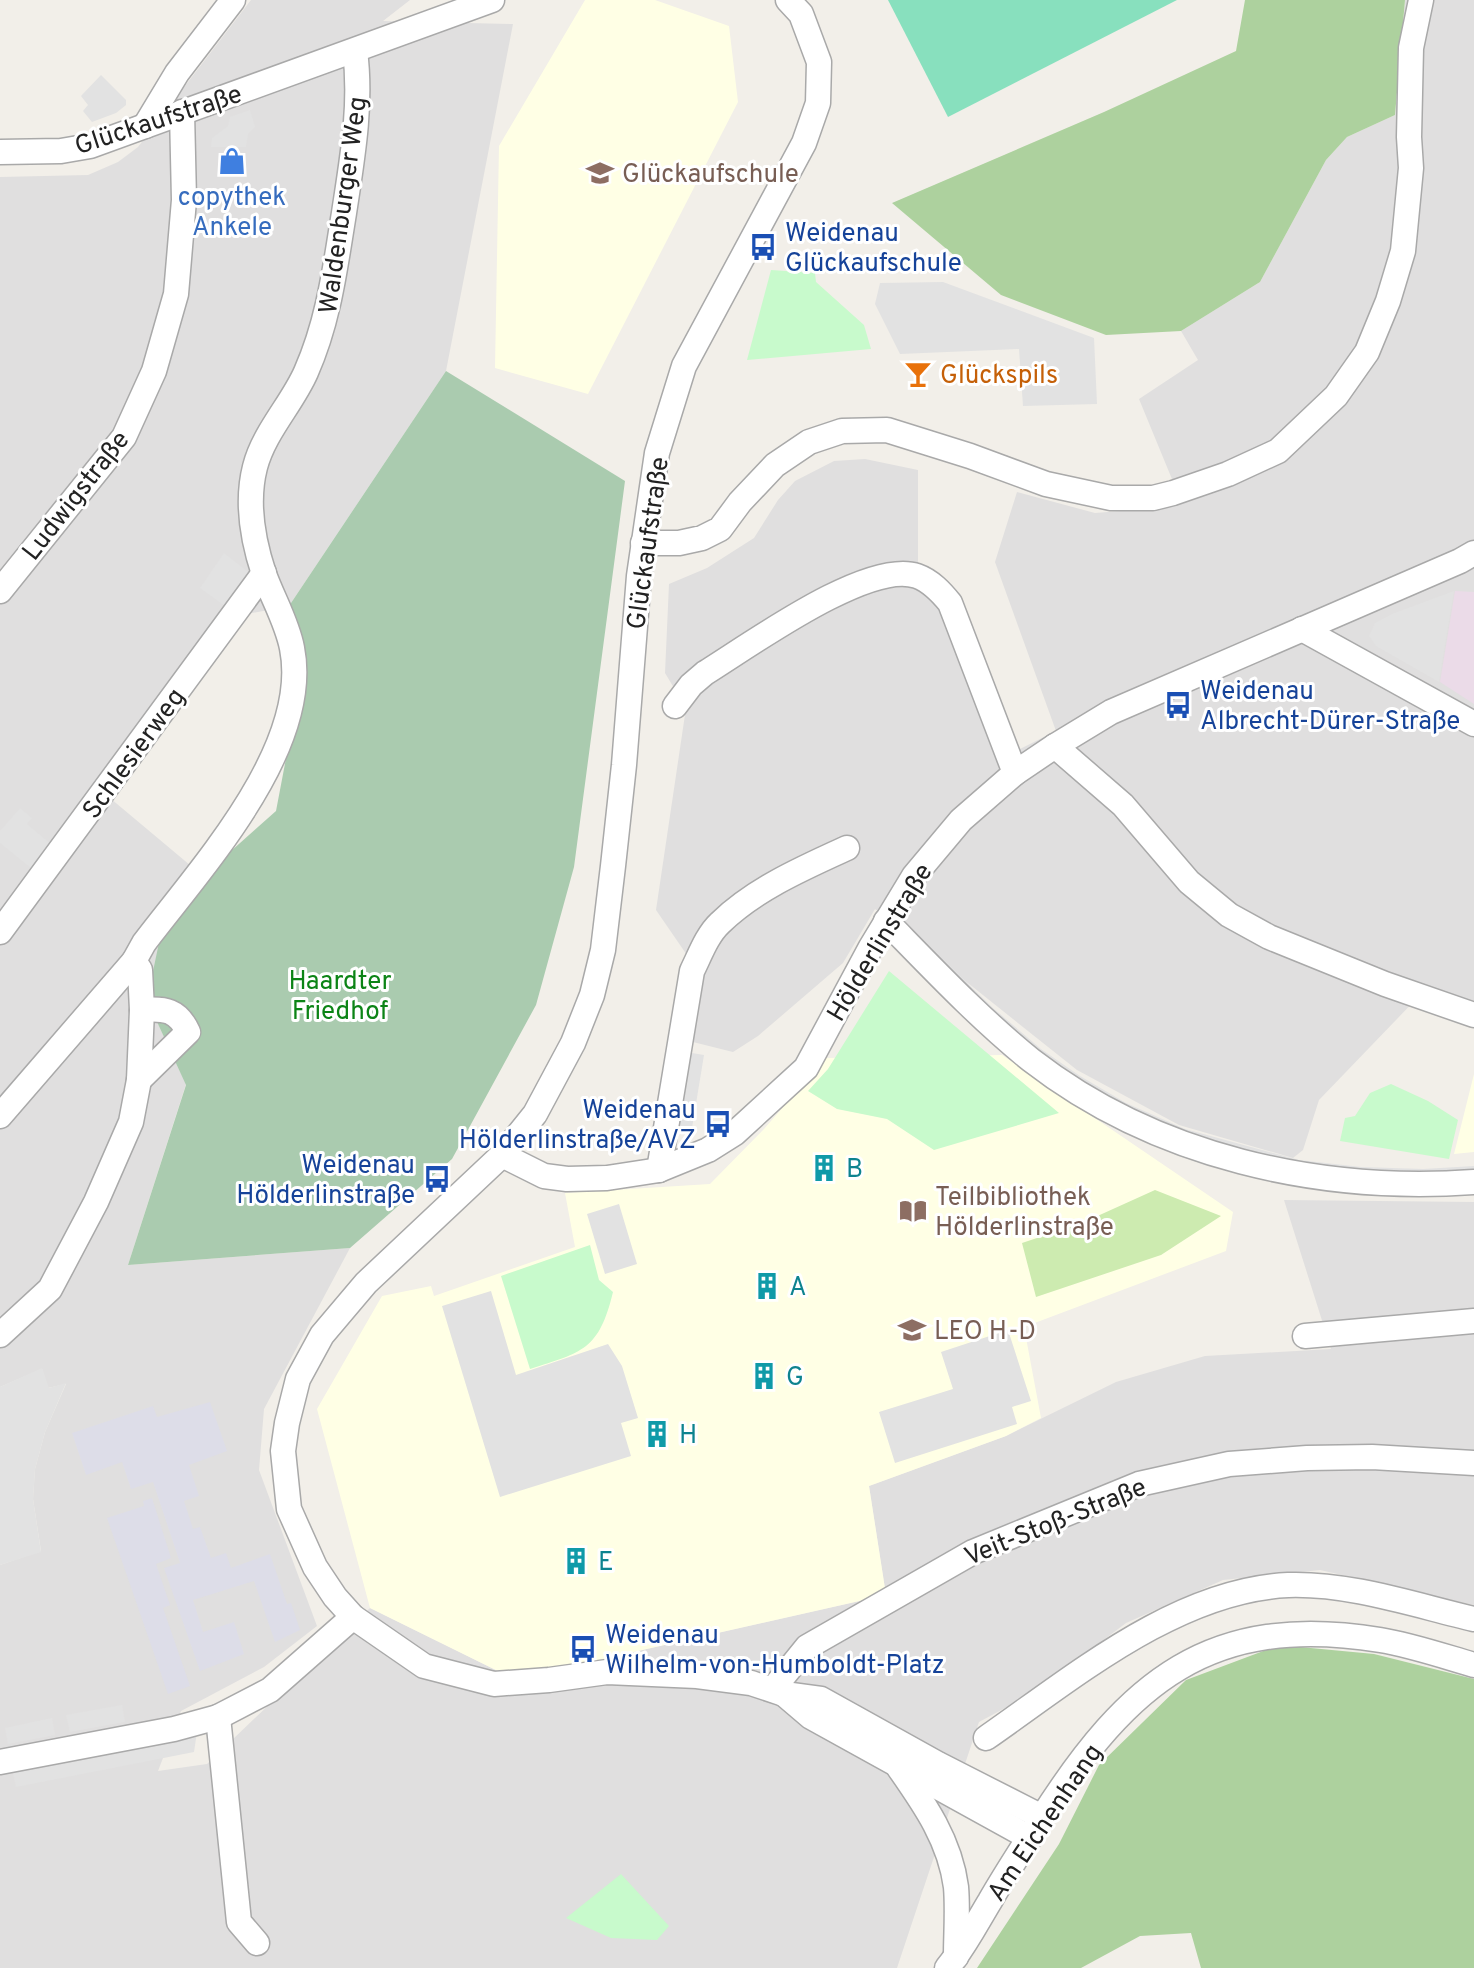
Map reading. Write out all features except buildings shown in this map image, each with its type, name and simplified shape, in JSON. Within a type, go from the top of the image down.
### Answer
[{"type":"street","points":[[145,126],[177,73],[233,0]]},
{"type":"street","points":[[415,26],[423,0]]},
{"type":"street","name":"Glückaufstraße","points":[[0,152],[42,152],[90,146],[492,0]]},
{"type":"street","name":"Glückaufstraße","points":[[788,0],[801,14],[819,62],[818,103],[804,143],[684,366],[657,453],[643,543],[623,779],[603,950],[592,995],[573,1043],[535,1114],[502,1155],[366,1283],[322,1335],[298,1379],[287,1423],[283,1451],[289,1509],[315,1567],[330,1591],[353,1617],[424,1666],[494,1684],[607,1672],[697,1676],[751,1683],[821,1699],[949,1770],[1036,1828]]},
{"type":"street","points":[[643,543],[679,543],[702,538],[720,529],[740,502],[775,465],[809,442],[842,431],[887,430],[1046,484],[1111,498],[1153,498],[1173,493],[1228,474],[1278,451],[1336,396],[1367,352],[1388,301],[1403,251],[1411,168],[1411,48],[1421,0]]},
{"type":"street","name":"Waldenburger Weg","points":[[0,1116],[134,961],[144,943],[255,793],[281,740],[292,692],[293,650],[264,573],[250,513],[255,467],[305,375],[325,325],[332,296],[354,148],[359,81],[355,51]]},
{"type":"street","name":"Ludwigstraße","points":[[0,591],[124,437],[154,371],[176,294],[184,200],[182,112]]},
{"type":"street","name":"Hölderlinstraße","points":[[502,1155],[544,1176],[567,1179],[607,1178],[659,1170],[708,1150],[735,1133],[806,1068],[914,876],[961,820],[1015,773],[1111,712],[1474,553]]},
{"type":"street","name":"Schlesierweg","points":[[0,932],[264,573]]},
{"type":"street","points":[[675,706],[705,673],[820,601],[886,574],[915,575],[937,587],[950,603],[1015,773]]},
{"type":"street","points":[[1302,629],[1474,724]]},
{"type":"street","points":[[1055,746],[1123,805],[1189,882],[1229,915],[1284,943],[1474,1015]]},
{"type":"street","points":[[659,1170],[692,971],[705,944],[718,924],[748,900],[795,872],[847,848]]},
{"type":"street","points":[[886,921],[983,1019],[1033,1060],[1120,1115],[1180,1142],[1300,1175],[1391,1184],[1474,1182]]},
{"type":"street","points":[[0,1335],[50,1289],[96,1202],[131,1122],[139,1080],[142,1010],[140,970],[134,961]]},
{"type":"street","points":[[139,1080],[188,1032],[175,1013],[161,1009],[142,1010]]},
{"type":"street","points":[[1305,1336],[1474,1321]]},
{"type":"street","name":"Veit-Stoß-Straße","points":[[778,1691],[807,1647],[973,1552],[1139,1484],[1229,1464],[1307,1458],[1372,1457],[1474,1463]]},
{"type":"street","points":[[986,1738],[1097,1661],[1183,1610],[1235,1592],[1288,1585],[1331,1587],[1474,1619]]},
{"type":"street","points":[[0,1762],[174,1729],[218,1717],[270,1690],[353,1617]]},
{"type":"street","name":"Am Eichenhang","points":[[952,1963],[1086,1754],[1140,1694],[1178,1666],[1219,1649],[1283,1634],[1325,1634],[1382,1640],[1474,1665]]},
{"type":"street","points":[[778,1691],[811,1717],[895,1763],[1036,1828]]},
{"type":"street","points":[[218,1717],[239,1922],[257,1943]]},
{"type":"street","points":[[895,1763],[932,1816],[946,1849],[956,1886],[952,1963]]},
{"type":"shaded area","points":[[251,0],[410,0],[383,21],[513,24],[446,371],[289,606],[226,618],[98,788],[203,876],[147,1000],[186,1084],[128,1265],[350,1248],[264,1409],[259,1470],[317,1626],[264,1667],[181,1711],[158,1771],[207,1764],[370,1608],[514,1679],[886,1595],[869,1486],[1006,1436],[1116,1382],[1205,1356],[1331,1349],[1284,1200],[1474,1202],[1474,1605],[1320,1570],[1223,1580],[1126,1623],[1035,1692],[979,1722],[897,1968],[0,1968],[0,1565],[41,1551],[33,1499],[35,1469],[45,1432],[66,1384],[48,1388],[42,1369],[0,1387],[0,177],[88,175],[118,162],[138,147]]},
{"type":"shaded area","name":"Glückaufschule","points":[[585,0],[655,0],[729,26],[738,102],[588,394],[495,368],[499,146]]},
{"type":"shaded area","points":[[1405,0],[1474,0],[1474,1010],[1422,993],[1319,1100],[1303,1150],[1293,1158],[1179,1125],[1077,1070],[875,909],[843,963],[758,1036],[733,1052],[689,1041],[700,974],[656,910],[686,708],[665,673],[669,584],[707,568],[754,538],[778,500],[795,481],[834,461],[865,459],[918,470],[918,569],[949,618],[998,760],[1056,731],[995,562],[1017,492],[1095,513],[1157,508],[1174,484],[1139,399],[1198,360],[1181,331],[1260,282],[1326,160],[1347,137],[1395,115]]},
{"type":"shaded area","points":[[101,75],[126,100],[126,105],[116,113],[92,122],[83,111],[88,105],[81,96]]},
{"type":"shaded area","points":[[250,110],[255,127],[248,134],[246,147],[211,147],[212,138],[228,126],[230,117]]},
{"type":"shaded area","points":[[943,282],[1094,338],[1097,404],[1023,406],[1019,349],[900,354],[875,304],[880,283]]},
{"type":"shaded area","points":[[224,553],[251,574],[229,609],[200,588]]},
{"type":"shaded area","points":[[1454,591],[1439,682],[1376,646],[1369,636],[1375,623],[1392,614]]},
{"type":"shaded area","points":[[1455,591],[1474,592],[1474,704],[1440,682]]},
{"type":"shaded area","points":[[20,808],[32,818],[27,824],[52,845],[32,869],[0,843],[0,831]]},
{"type":"shaded area","points":[[944,960],[1041,1049],[1126,1103],[1185,1129],[1299,1160],[1361,1167],[1423,1169],[1474,1166],[1474,1174],[1360,1175],[1208,1143],[1123,1108],[1037,1054],[940,964]]},
{"type":"shaded area","points":[[686,1052],[704,1055],[691,1134],[673,1131]]},
{"type":"shaded area","points":[[1002,1055],[1233,1212],[1226,1251],[1024,1327],[1041,1418],[1006,1436],[869,1486],[886,1595],[514,1679],[370,1608],[317,1409],[382,1296],[431,1286],[434,1296],[575,1247],[565,1193],[710,1184],[764,1129],[826,1058]]},
{"type":"shaded area","points":[[1474,1074],[1474,1152],[1454,1154]]},
{"type":"shaded area","points":[[619,1204],[637,1264],[605,1274],[587,1214]]},
{"type":"shaded area","points":[[491,1291],[516,1375],[608,1344],[622,1366],[638,1418],[621,1423],[631,1456],[500,1497],[442,1306]]},
{"type":"shaded area","points":[[1008,1330],[1031,1401],[1012,1407],[1017,1424],[895,1463],[879,1412],[953,1389],[941,1352]]},
{"type":"shaded area","points":[[42,1368],[49,1388],[66,1383],[45,1432],[35,1469],[33,1499],[41,1552],[0,1565],[0,1387]]},
{"type":"shaded area","points":[[210,1402],[227,1451],[189,1465],[199,1496],[184,1501],[193,1529],[200,1527],[211,1558],[226,1553],[231,1568],[270,1554],[287,1604],[291,1603],[300,1630],[275,1642],[254,1581],[193,1600],[203,1632],[234,1622],[244,1654],[200,1671],[164,1568],[180,1563],[153,1482],[131,1489],[122,1462],[86,1475],[72,1433],[153,1406],[157,1417]]},
{"type":"shaded area","points":[[152,1498],[171,1558],[156,1564],[170,1605],[163,1608],[190,1686],[168,1694],[107,1518],[144,1506],[143,1501]]},
{"type":"shaded area","points":[[122,1705],[125,1722],[70,1732],[66,1715]]},
{"type":"shaded area","points":[[52,1718],[55,1735],[8,1744],[5,1728]]},
{"type":"shaded area","points":[[197,1732],[194,1752],[16,1787],[12,1768]]},
{"type":"green space","points":[[888,0],[1177,0],[948,117]]},
{"type":"green space","points":[[1245,0],[1405,0],[1395,115],[1347,137],[1326,160],[1260,282],[1181,331],[1106,335],[1001,295],[892,203],[1104,112],[1236,51]]},
{"type":"green space","points":[[771,270],[815,273],[816,282],[864,325],[871,349],[747,360]]},
{"type":"green space","name":"Haardter Friedhof","points":[[446,371],[625,481],[574,867],[536,1005],[452,1159],[350,1248],[128,1265],[186,1085],[147,1000],[161,933],[203,876],[276,811],[299,690],[289,606]]},
{"type":"green space","points":[[889,971],[1059,1113],[934,1150],[887,1119],[837,1109],[808,1091],[828,1069]]},
{"type":"green space","points":[[1391,1084],[1428,1101],[1458,1120],[1449,1159],[1340,1141],[1345,1118],[1355,1116],[1370,1093]]},
{"type":"green space","points":[[1155,1190],[1221,1216],[1161,1255],[1036,1297],[1022,1243],[1082,1223]]},
{"type":"green space","points":[[590,1245],[599,1280],[613,1292],[602,1326],[586,1346],[576,1352],[530,1369],[501,1276]]},
{"type":"green space","points":[[1279,1645],[1374,1654],[1474,1679],[1474,1968],[1201,1968],[1191,1933],[1140,1936],[1081,1968],[977,1968],[1059,1844],[1099,1765],[1186,1680]]},
{"type":"green space","points":[[621,1874],[669,1926],[657,1940],[611,1938],[566,1918]]},
{"type":"place","name":"copythek Ankele","points":[[232,161]]},
{"type":"place","name":"Glückaufschule","points":[[600,173]]},
{"type":"place","name":"Weidenau Glückaufschule","points":[[763,247]]},
{"type":"place","name":"Glückspils","points":[[918,374]]},
{"type":"place","name":"Weidenau Albrecht-Dürer-Straße","points":[[1178,705]]},
{"type":"place","name":"Weidenau Hölderlinstraße/AVZ","points":[[718,1124]]},
{"type":"place","name":"B","points":[[824,1168]]},
{"type":"place","name":"Weidenau Hölderlinstraße","points":[[437,1179]]},
{"type":"place","name":"Teilbibliothek Hölderlinstraße","points":[[913,1211]]},
{"type":"place","name":"A","points":[[767,1286]]},
{"type":"place","name":"LEO H-D","points":[[912,1330]]},
{"type":"place","name":"G","points":[[764,1376]]},
{"type":"place","name":"H","points":[[657,1434]]},
{"type":"place","name":"E","points":[[576,1561]]},
{"type":"place","name":"Weidenau Wilhelm-von-Humboldt-Platz","points":[[583,1649]]}]
